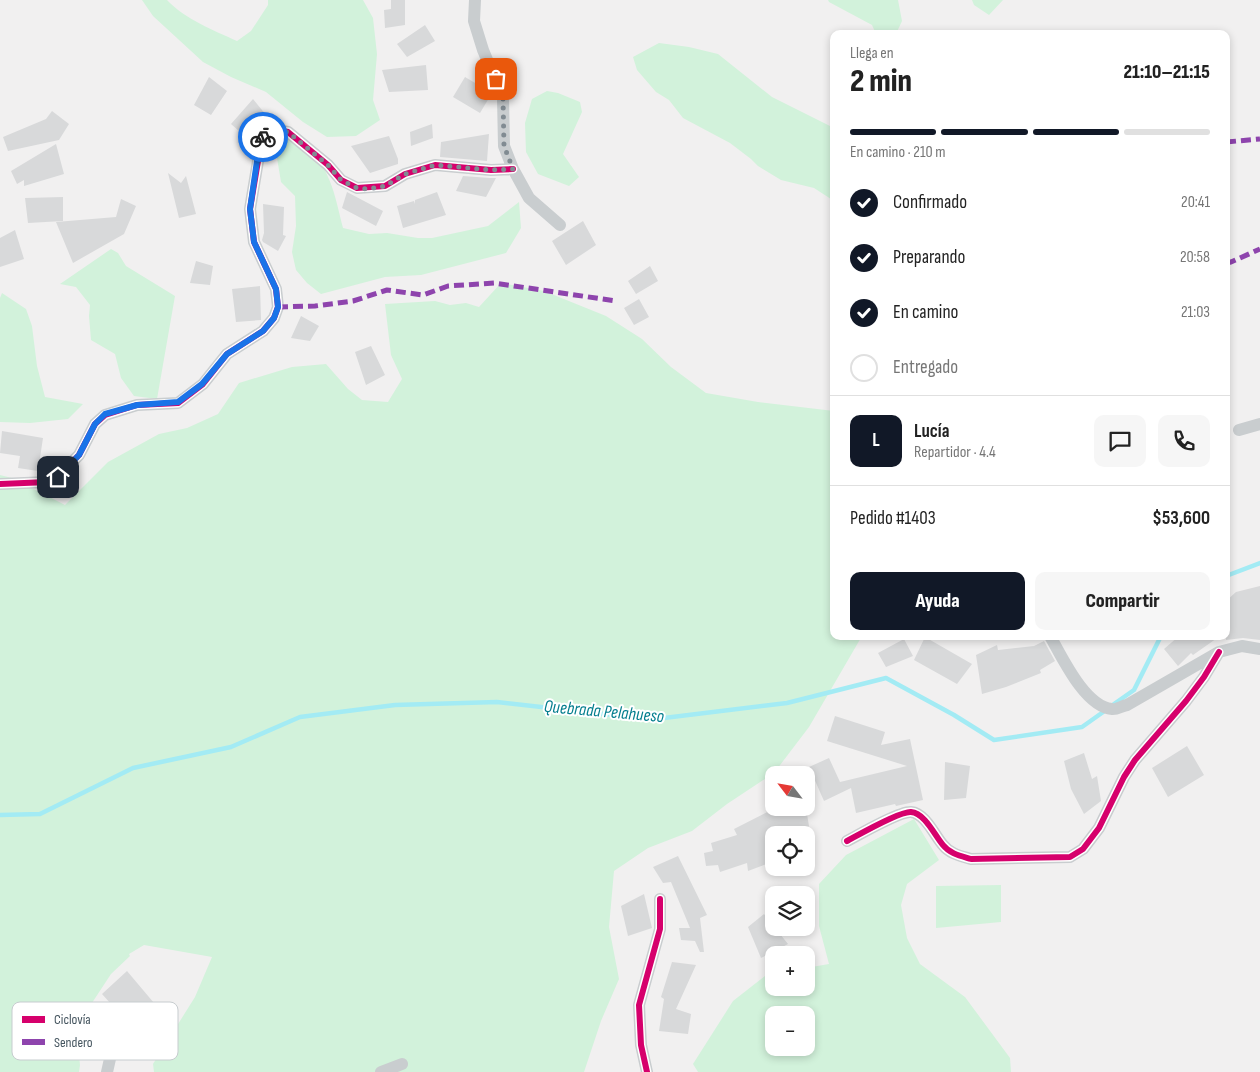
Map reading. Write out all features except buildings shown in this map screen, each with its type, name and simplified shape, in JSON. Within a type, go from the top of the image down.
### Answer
[{"type":"street","points":[[475,0],[474,21],[503,98],[504,146],[513,169],[530,198],[560,225]]},
{"type":"street","points":[[0,484],[48,482],[58,477],[79,455],[95,424],[105,414],[137,405],[178,402],[202,384],[227,354],[263,331],[274,318],[278,307],[276,289],[254,242],[250,209],[262,137],[271,129],[288,132],[328,165],[341,180],[357,188],[367,189],[385,186],[405,174],[435,165],[491,170],[513,169]]},
{"type":"street","points":[[1239,430],[1260,424]]},
{"type":"street","points":[[1052,640],[1079,685],[1095,704],[1112,710],[1127,705],[1219,652],[1242,646],[1260,649]]},
{"type":"street","points":[[847,841],[900,814],[911,812],[925,820],[944,847],[955,854],[971,859],[1070,857],[1083,849],[1099,828],[1124,777],[1135,760],[1198,685],[1219,652]]},
{"type":"street","points":[[647,1072],[641,1045],[639,1005],[660,929],[660,899]]},
{"type":"street","points":[[381,1072],[402,1064]]},
{"type":"green space","points":[[142,0],[167,0],[182,13],[237,41],[251,31],[268,5],[268,0],[363,0],[373,18],[377,54],[373,100],[380,120],[356,136],[327,137],[303,122],[266,92],[231,77],[203,62],[153,16]]},
{"type":"green space","points":[[828,0],[898,0],[902,21],[898,30],[874,30],[872,25]]},
{"type":"green space","points":[[972,0],[1003,0],[989,15],[974,5]]},
{"type":"green space","points":[[659,43],[689,47],[718,54],[772,97],[830,126],[830,198],[814,188],[781,180],[758,166],[730,143],[683,118],[669,100],[656,92],[637,70],[633,57]]},
{"type":"green space","points":[[547,91],[558,93],[580,102],[582,112],[563,154],[579,177],[569,186],[538,174],[526,152],[525,123],[532,99]]},
{"type":"green space","points":[[278,134],[300,143],[310,151],[325,170],[334,192],[343,228],[369,234],[387,233],[418,238],[432,238],[488,226],[519,202],[521,228],[506,253],[421,275],[385,277],[321,294],[307,283],[296,270],[292,252],[296,226],[295,196],[281,182],[272,142]]},
{"type":"green space","points":[[111,249],[118,253],[126,266],[175,296],[157,399],[134,396],[121,378],[115,354],[91,340],[90,305],[76,287],[60,284]]},
{"type":"green space","points":[[501,283],[544,291],[606,316],[642,339],[671,367],[706,393],[758,402],[830,411],[830,640],[860,640],[809,727],[779,766],[765,766],[765,779],[727,804],[692,831],[648,848],[614,871],[609,927],[619,979],[601,1021],[584,1072],[154,1072],[153,1064],[156,1060],[178,1060],[178,1024],[195,997],[212,957],[144,945],[129,954],[130,956],[111,974],[93,1002],[12,1002],[12,1060],[79,1060],[79,1072],[0,1072],[0,475],[12,478],[65,505],[108,462],[159,434],[187,428],[218,414],[239,383],[292,367],[326,364],[348,389],[362,400],[388,402],[402,379],[391,355],[385,304],[435,301],[450,305],[466,303],[479,307]]},
{"type":"green space","points":[[2,293],[26,309],[32,326],[37,366],[45,397],[83,404],[68,419],[30,423],[0,422],[0,298]]},
{"type":"green space","points":[[914,819],[939,860],[907,884],[901,905],[907,938],[920,964],[965,997],[1010,1058],[1011,1072],[698,1072],[693,1064],[733,1001],[765,976],[765,996],[815,996],[815,966],[829,964],[819,926],[819,884],[846,855]]},
{"type":"green space","points":[[1001,885],[1001,922],[936,928],[936,886]]},
{"type":"waterway","name":"Quebrada Pelahueso","points":[[1230,574],[1260,563]]},
{"type":"waterway","name":"Quebrada Pelahueso","points":[[1114,704],[1134,690],[1159,640]]},
{"type":"waterway","name":"Quebrada Pelahueso","points":[[0,815],[40,814],[133,768],[231,747],[300,717],[395,705],[497,702],[612,715],[664,718],[787,703],[886,678],[954,715],[994,740],[1082,727],[1106,710]]},
{"type":"marked path","points":[[1230,142],[1260,139]]},
{"type":"marked path","points":[[1230,262],[1260,249]]},
{"type":"marked path","points":[[278,307],[315,306],[353,301],[387,290],[423,295],[448,286],[494,283],[616,301]]},
{"type":"cycle path","points":[[0,484],[48,482],[57,477],[79,455],[95,424],[105,415],[137,405],[178,403],[203,384],[227,354],[263,331],[274,318],[278,307],[276,289],[254,242],[250,209],[262,137],[271,129],[288,132],[328,165],[341,180],[357,188],[385,186],[405,174],[435,165],[491,170],[513,169]]},
{"type":"cycle path","points":[[847,841],[889,819],[911,812],[921,816],[949,851],[971,859],[1070,857],[1083,849],[1099,828],[1124,777],[1135,760],[1186,701],[1204,677],[1219,652]]},
{"type":"cycle path","points":[[647,1072],[641,1045],[639,1005],[660,929],[660,899]]},
{"type":"way so far","points":[[263,137],[271,129],[288,132],[328,165],[341,180],[357,188],[367,189],[385,186],[405,174],[435,165],[491,170],[513,169],[504,146],[503,98],[496,79]]},
{"type":"route","points":[[58,477],[79,455],[95,424],[105,414],[137,405],[161,405],[178,402],[202,384],[227,354],[263,331],[274,318],[278,307],[276,289],[254,242],[250,209],[257,161],[263,137]]}]
